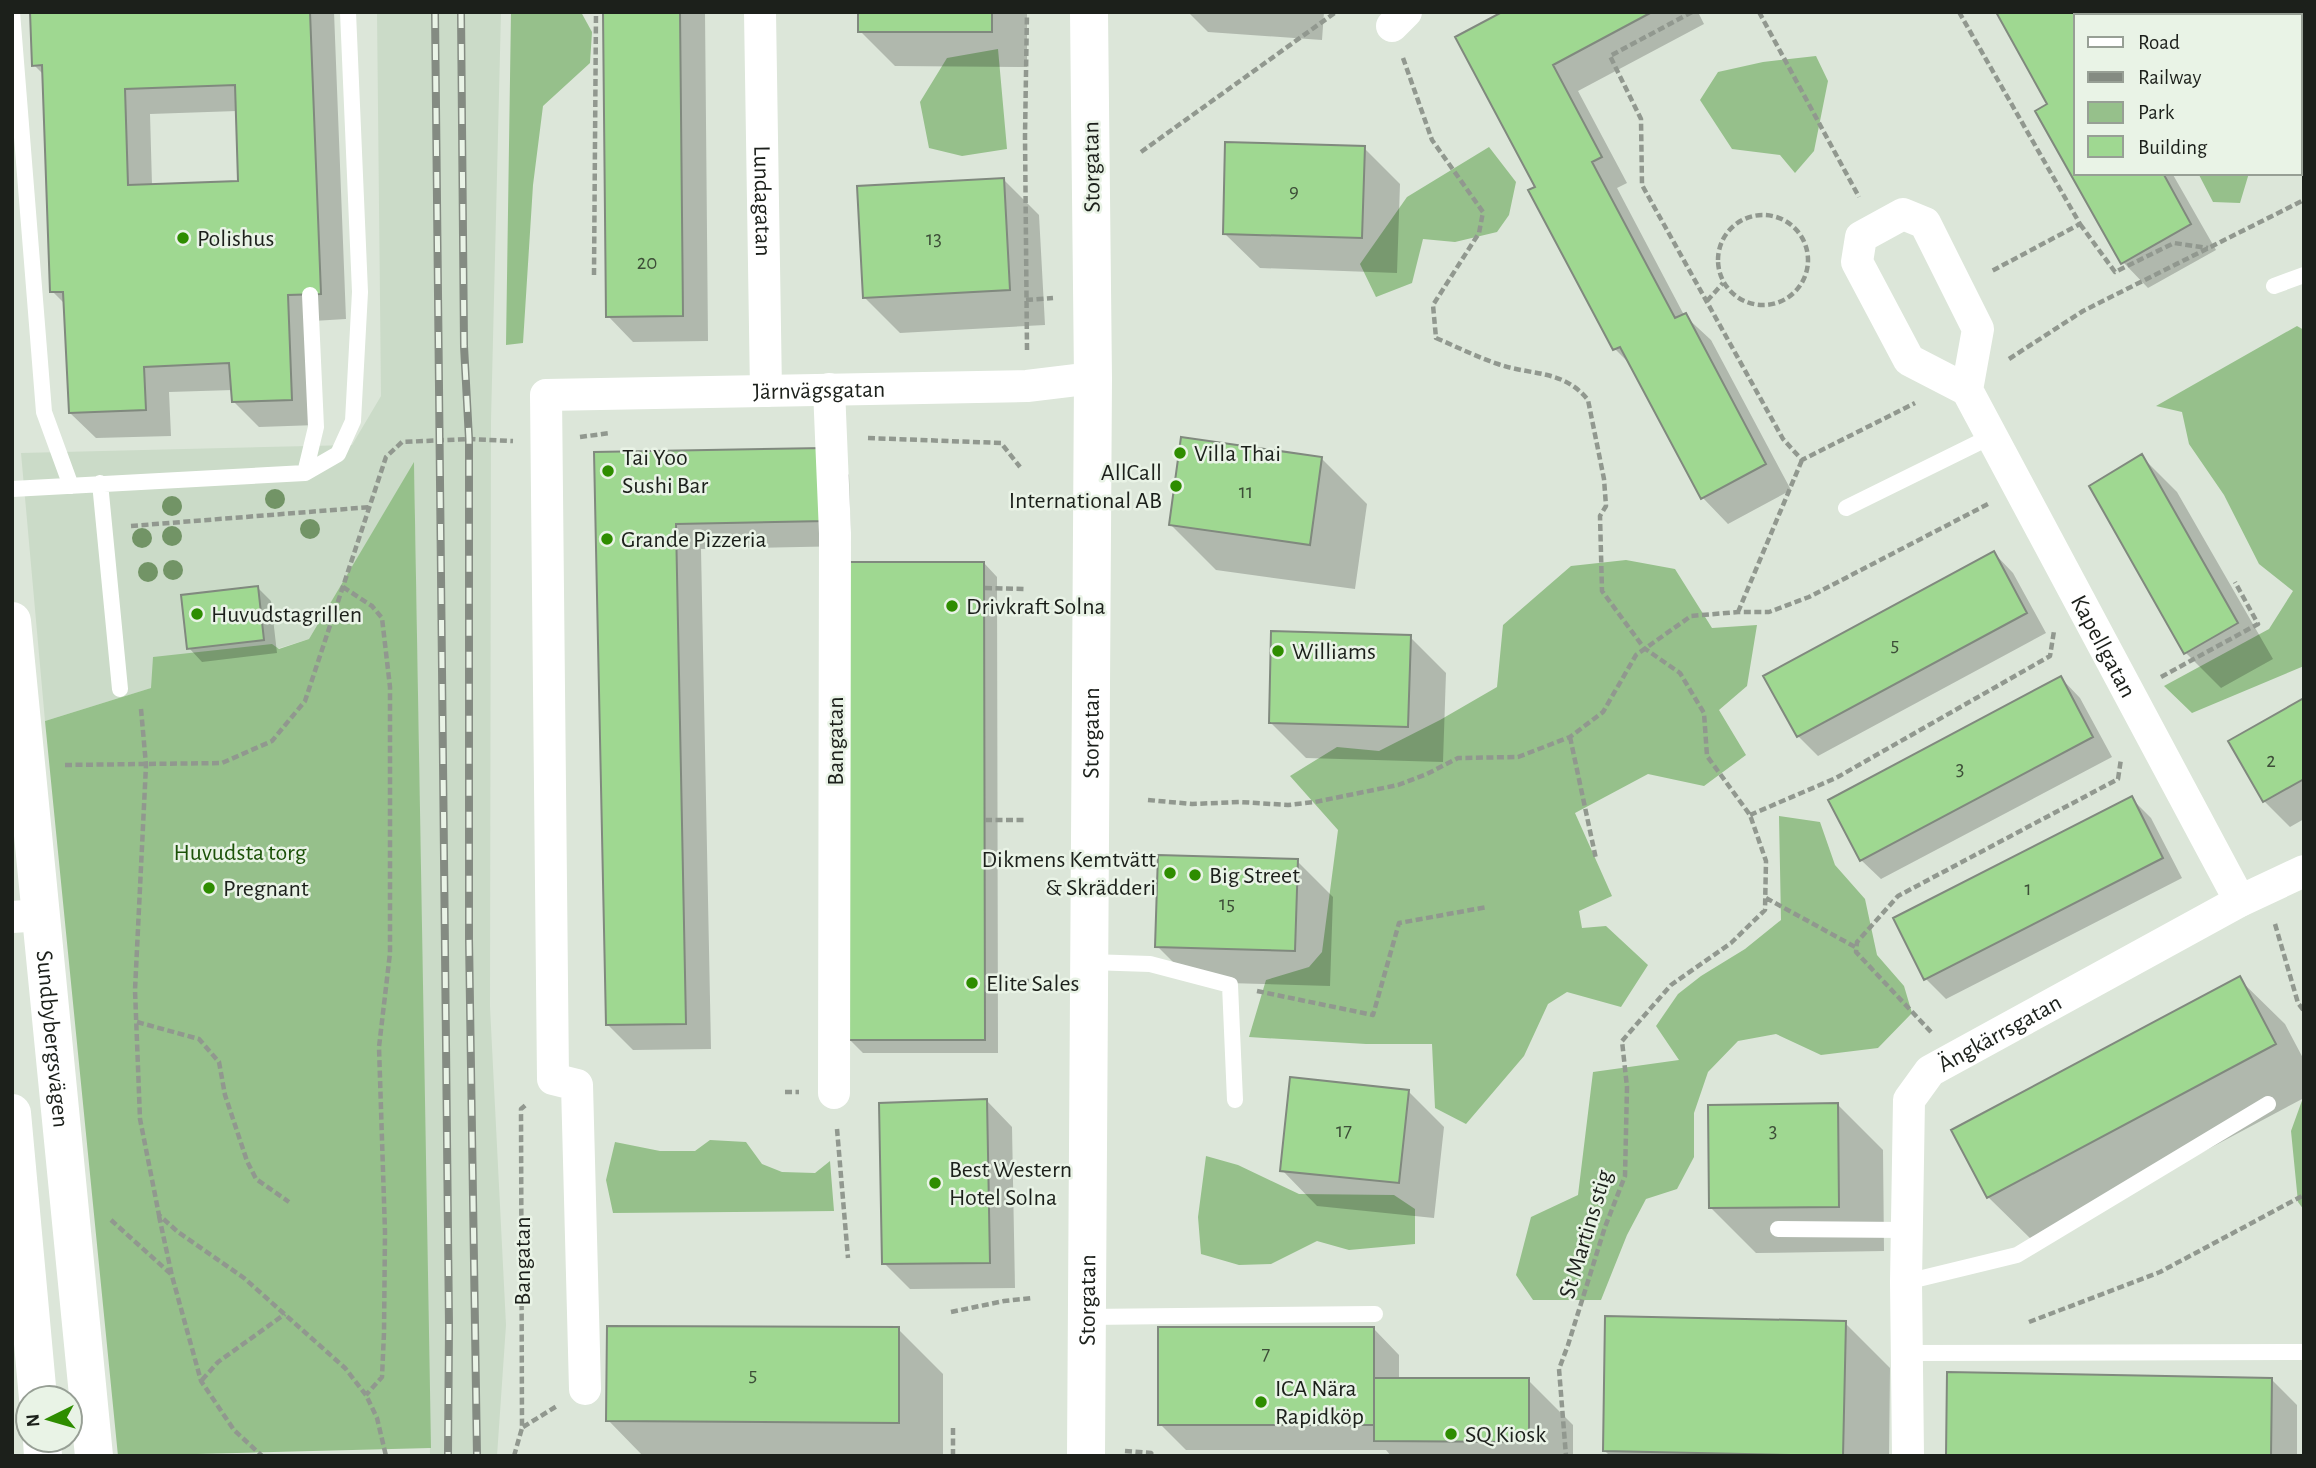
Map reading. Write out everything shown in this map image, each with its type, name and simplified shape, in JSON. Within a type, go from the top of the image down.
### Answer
[{"type":"street","name":"Lundagatan","points":[[760,12],[766,391]]},
{"type":"street","name":"Storgatan","points":[[1086,1456],[1093,378],[1088,12]]},
{"type":"street","points":[[1903,214],[1925,223],[1958,289],[1979,329],[1967,390],[1909,360],[1857,262],[1861,237],[1903,214]]},
{"type":"street","name":"Järnvägsgatan","points":[[553,1079],[546,395],[1027,386],[1093,378]]},
{"type":"street","name":"Bangatan","points":[[829,389],[835,533],[834,1093]]},
{"type":"street","name":"Kapellgatan","points":[[1967,390],[2129,694],[2252,895]]},
{"type":"street","name":"Sundbybergsvägen","points":[[12,621],[27,916],[94,1456]]},
{"type":"street","name":"Ängkärrsgatan","points":[[1908,1456],[1906,1282],[1909,1100],[1930,1071],[2252,895],[2304,870]]},
{"type":"street","points":[[553,1079],[577,1085],[585,1389]]},
{"type":"street","name":"Sundbybergsvägen","points":[[12,1114],[37,1384]]},
{"type":"lane","points":[[12,12],[44,412],[71,486]]},
{"type":"lane","points":[[12,489],[305,473],[338,454],[353,421],[360,292],[348,12]]},
{"type":"lane","points":[[2274,286],[2304,275]]},
{"type":"lane","points":[[305,473],[316,427],[310,295]]},
{"type":"lane","points":[[1846,508],[1992,436]]},
{"type":"lane","points":[[100,483],[120,689]]},
{"type":"lane","points":[[1090,962],[1150,964],[1230,985],[1236,1100]]},
{"type":"lane","points":[[1906,1282],[2017,1255],[2268,1104]]},
{"type":"lane","points":[[1778,1229],[1907,1230]]},
{"type":"lane","points":[[1087,1317],[1375,1314]]},
{"type":"lane","points":[[1906,1353],[2304,1352]]},
{"type":"path","points":[[594,275],[596,12]]},
{"type":"path","points":[[1027,12],[1027,386]]},
{"type":"path","points":[[1141,152],[1336,12]]},
{"type":"path","points":[[1692,12],[1610,56],[1640,120],[1642,185],[1783,439],[1802,460]]},
{"type":"path","points":[[1759,12],[1876,229]]},
{"type":"path","points":[[1959,12],[2080,224],[2115,272],[2174,243],[2207,248]]},
{"type":"path","name":"St Martins stig","points":[[1399,19],[1432,140],[1483,212],[1479,233],[1433,305],[1436,338],[1499,365],[1559,377],[1588,400],[1604,480],[1606,506],[1600,516],[1602,591],[1644,648],[1680,673],[1704,713],[1707,756],[1750,815],[1766,861],[1765,910],[1731,943],[1671,985],[1622,1041],[1627,1087],[1625,1176],[1605,1227],[1569,1345],[1559,1369],[1566,1456]]},
{"type":"path","points":[[1738,612],[1802,460],[1935,393],[1967,390],[2034,341],[2083,311],[2304,201]]},
{"type":"path","points":[[1757,215],[1772,216],[1792,226],[1805,243],[1808,258],[1803,280],[1789,297],[1776,304],[1760,306],[1745,303],[1733,295],[1723,283],[1717,254],[1730,228],[1743,219],[1757,215]]},
{"type":"path","points":[[1958,289],[2080,224]]},
{"type":"path","points":[[1707,301],[1723,283]]},
{"type":"path","points":[[832,437],[1002,443],[1020,467]]},
{"type":"path","points":[[57,765],[222,763],[272,741],[304,701],[386,457],[402,442],[470,439]]},
{"type":"path","points":[[1148,800],[1192,804],[1240,802],[1288,805],[1315,802],[1398,785],[1458,758],[1518,757],[1570,737],[1604,712],[1636,655],[1691,616],[1769,612],[1809,597],[2020,488]]},
{"type":"path","points":[[125,527],[371,507]]},
{"type":"path","points":[[2129,694],[2258,624],[2235,582]]},
{"type":"path","points":[[343,587],[372,606],[382,618],[390,687],[390,954],[379,1047],[385,1232],[384,1334],[382,1377],[366,1395]]},
{"type":"path","points":[[985,588],[1025,589]]},
{"type":"path","points":[[1750,815],[1836,778],[2050,656],[2057,615],[2080,601]]},
{"type":"path","points":[[1955,1057],[1857,952],[1857,942],[1898,896],[2118,779],[2125,736],[2146,724]]},
{"type":"path","points":[[1570,737],[1596,859]]},
{"type":"path","points":[[146,765],[135,990],[140,1119],[172,1276],[201,1381],[234,1430],[262,1456]]},
{"type":"path","points":[[985,820],[1026,820]]},
{"type":"path","points":[[2252,895],[2298,1003],[2304,1011]]},
{"type":"path","points":[[1765,898],[1857,948]]},
{"type":"path","points":[[1230,985],[1373,1015],[1399,923],[1487,907]]},
{"type":"path","points":[[985,983],[1029,981]]},
{"type":"path","points":[[137,1022],[199,1038],[219,1062],[225,1095],[251,1170],[256,1179],[289,1202]]},
{"type":"path","name":"Bangatan","points":[[514,1456],[522,1427],[521,1109],[553,1079]]},
{"type":"path","points":[[834,1093],[848,1258]]},
{"type":"path","points":[[2022,1324],[2160,1272],[2304,1195]]},
{"type":"path","points":[[106,1215],[172,1276]]},
{"type":"path","points":[[159,1216],[244,1278],[345,1368],[366,1395],[377,1418],[386,1456]]},
{"type":"path","points":[[951,1312],[1032,1298]]},
{"type":"path","points":[[201,1381],[218,1362],[285,1314]]},
{"type":"path","points":[[953,1428],[953,1456]]},
{"type":"shaded area","points":[[377,12],[501,12],[491,421],[490,1007],[506,1325],[497,1456],[430,1456],[414,463],[309,639],[45,721],[21,453],[352,445],[381,396]]},
{"type":"green space","points":[[511,12],[581,12],[592,32],[590,63],[543,106],[533,185],[523,343],[506,345]]},
{"type":"green space","points":[[2113,12],[2191,14],[2114,14]]},
{"type":"green space","points":[[998,49],[1007,149],[962,156],[929,148],[920,102],[947,58]]},
{"type":"green space","points":[[1816,56],[1828,81],[1814,151],[1795,173],[1780,155],[1732,149],[1700,100],[1718,72],[1763,62]]},
{"type":"green space","points":[[1489,147],[1516,182],[1509,215],[1497,232],[1455,242],[1423,239],[1412,283],[1376,297],[1360,264],[1407,197]]},
{"type":"green space","points":[[2199,175],[2248,175],[2240,203],[2213,202]]},
{"type":"green space","points":[[2297,326],[2304,330],[2304,666],[2192,713],[2164,686],[2269,629],[2293,591],[2259,564],[2224,495],[2189,444],[2182,412],[2156,406]]},
{"type":"green space","name":"Huvudsta torg","points":[[414,462],[431,1448],[118,1456],[45,721],[151,688],[153,657],[272,644],[279,649],[309,639]]},
{"type":"green space","points":[[1626,560],[1675,569],[1712,628],[1757,625],[1747,686],[1719,710],[1746,755],[1704,786],[1648,774],[1575,813],[1612,896],[1579,911],[1582,928],[1606,926],[1648,965],[1621,1007],[1567,992],[1548,1004],[1524,1056],[1466,1124],[1435,1108],[1432,1044],[1366,1044],[1249,1037],[1266,980],[1309,967],[1322,952],[1338,830],[1290,776],[1337,747],[1379,751],[1497,687],[1503,625],[1571,566]]},
{"type":"green space","points":[[1779,816],[1820,822],[1835,865],[1865,899],[1877,955],[1904,986],[1912,1013],[1878,1048],[1821,1055],[1776,1034],[1738,1041],[1708,1072],[1694,1113],[1694,1157],[1677,1189],[1646,1199],[1627,1235],[1601,1300],[1533,1300],[1516,1275],[1531,1217],[1578,1195],[1593,1072],[1679,1060],[1656,1026],[1678,994],[1701,976],[1745,949],[1781,920]]},
{"type":"green space","points":[[2304,1095],[2304,1210],[2298,1202],[2291,1131]]},
{"type":"green space","points":[[710,1140],[746,1142],[762,1164],[782,1172],[815,1173],[830,1161],[834,1211],[613,1213],[606,1180],[615,1142],[660,1151],[695,1151]]},
{"type":"green space","points":[[1206,1156],[1238,1165],[1299,1194],[1394,1195],[1415,1209],[1415,1244],[1349,1250],[1317,1241],[1271,1264],[1239,1265],[1201,1254],[1198,1217]]},
{"type":"building","name":"Polishus","points":[[30,12],[310,12],[321,294],[288,295],[292,400],[232,402],[229,363],[144,367],[146,410],[69,413],[63,292],[50,292],[42,65],[32,66]],"holes":[[[235,85],[238,181],[128,185],[125,89]]]},
{"type":"building","points":[[603,12],[680,12],[683,316],[606,317]]},
{"type":"building","points":[[858,12],[992,12],[992,32],[858,32]]},
{"type":"building","points":[[1502,12],[1652,12],[1553,65],[1602,157],[1592,162],[1675,318],[1686,313],[1766,464],[1701,499],[1620,347],[1613,350],[1528,190],[1535,187],[1455,37]]},
{"type":"building","points":[[1996,12],[2091,12],[2092,14],[2074,14],[2074,175],[2164,175],[2191,224],[2121,264],[2035,111],[2047,104]]},
{"type":"building","points":[[1225,142],[1365,146],[1362,238],[1223,234]]},
{"type":"building","points":[[1004,178],[1010,290],[863,298],[857,186]]},
{"type":"building","points":[[1181,437],[1322,457],[1310,545],[1169,525]]},
{"type":"building","points":[[824,448],[826,521],[676,524],[686,1024],[606,1025],[594,452]]},
{"type":"building","points":[[2142,454],[2238,623],[2184,654],[2089,486]]},
{"type":"building","points":[[1994,551],[2027,613],[1797,737],[1763,676]]},
{"type":"building","points":[[848,562],[984,562],[985,1040],[848,1040]]},
{"type":"building","points":[[258,586],[264,640],[187,649],[181,595]]},
{"type":"building","points":[[1271,631],[1411,635],[1408,727],[1269,723]]},
{"type":"building","points":[[2061,676],[2093,737],[1860,861],[1828,800]]},
{"type":"building","points":[[2304,698],[2304,779],[2263,802],[2228,741]]},
{"type":"building","points":[[2132,796],[2163,858],[1924,980],[1893,918]]},
{"type":"building","points":[[1158,855],[1298,859],[1295,951],[1155,947]]},
{"type":"building","points":[[2240,976],[2276,1044],[1987,1198],[1951,1130]]},
{"type":"building","points":[[1290,1077],[1409,1090],[1399,1183],[1280,1171]]},
{"type":"building","name":"Best Western Hotel Solna","points":[[987,1099],[990,1263],[882,1264],[879,1103]]},
{"type":"building","points":[[1838,1103],[1839,1207],[1709,1208],[1708,1105]]},
{"type":"building","points":[[1605,1316],[1846,1321],[1843,1456],[1603,1451]]},
{"type":"building","points":[[607,1326],[899,1327],[899,1423],[606,1421]]},
{"type":"building","points":[[1158,1327],[1374,1327],[1374,1425],[1158,1425]]},
{"type":"building","points":[[1947,1372],[2272,1378],[2271,1456],[1946,1456]]},
{"type":"building","points":[[1374,1378],[1529,1378],[1529,1442],[1374,1441]]},
{"type":"railway","points":[[435,12],[449,1326],[448,1456]]},
{"type":"railway","points":[[461,12],[464,346],[469,439],[469,939],[477,1456]]},
{"type":"place","name":"Polishus","points":[[183,238]]},
{"type":"place","name":"Villa Thai","points":[[1180,453]]},
{"type":"place","name":"Tai Yoo Sushi Bar","points":[[608,471]]},
{"type":"place","name":"AllCall International AB","points":[[1176,486]]},
{"type":"place","name":"Grande Pizzeria","points":[[607,539]]},
{"type":"place","name":"Drivkraft Solna","points":[[952,606]]},
{"type":"place","name":"Huvudstagrillen","points":[[197,614]]},
{"type":"place","name":"Williams","points":[[1278,651]]},
{"type":"place","name":"Dikmens Kemtvätt & Skrädderi","points":[[1170,873]]},
{"type":"place","name":"Big Street","points":[[1195,875]]},
{"type":"place","name":"Pregnant","points":[[209,888]]},
{"type":"place","name":"Elite Sales","points":[[972,983]]},
{"type":"place","name":"Best Western Hotel Solna","points":[[935,1183]]},
{"type":"place","name":"ICA Nära Rapidköp","points":[[1261,1402]]},
{"type":"place","name":"SQ Kiosk","points":[[1451,1434]]}]
